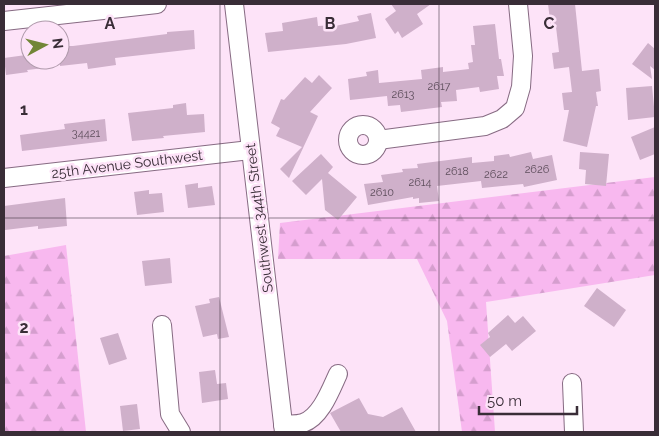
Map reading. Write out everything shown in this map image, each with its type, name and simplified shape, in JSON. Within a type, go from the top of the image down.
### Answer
[{"type":"street","points":[[4,21],[128,5],[157,4]]},
{"type":"street","name":"Southwest 344th Street","points":[[234,4],[283,428]]},
{"type":"street","points":[[378,140],[485,126],[502,119],[515,108],[521,87],[523,56],[518,4]]},
{"type":"street","name":"25th Avenue Southwest","points":[[4,178],[250,150]]},
{"type":"street","points":[[162,325],[170,414],[180,432]]},
{"type":"street","points":[[283,428],[301,423],[314,416],[324,402],[338,374]]},
{"type":"street","points":[[572,383],[574,432]]},
{"type":"green space","points":[[655,177],[655,275],[486,302],[495,432],[462,432],[447,321],[417,259],[278,259],[280,223]]},
{"type":"green space","points":[[66,245],[86,432],[4,432],[4,256]]},
{"type":"building","points":[[391,4],[431,4],[417,14],[423,24],[402,38],[398,31],[395,34],[385,19],[396,11]]},
{"type":"building","points":[[548,4],[575,4],[582,71],[599,69],[601,91],[596,92],[598,106],[596,106],[587,147],[563,141],[569,110],[564,110],[562,93],[572,92],[569,67],[554,69],[552,53],[559,52],[556,27],[551,28]]},
{"type":"building","points":[[371,13],[376,38],[346,44],[268,52],[265,33],[283,31],[282,23],[317,17],[318,26],[335,26],[359,21],[357,16]]},
{"type":"building","points":[[495,24],[499,59],[501,59],[504,76],[497,76],[499,89],[480,92],[479,87],[456,90],[457,101],[441,102],[442,107],[401,112],[400,105],[388,106],[387,96],[350,100],[348,79],[367,76],[366,72],[378,70],[379,83],[422,79],[421,70],[443,67],[443,72],[469,69],[468,63],[473,62],[471,45],[475,45],[473,26]]},
{"type":"building","points":[[194,30],[195,49],[115,58],[116,65],[88,69],[87,63],[70,65],[70,46],[167,34],[167,32]]},
{"type":"building","points":[[648,43],[655,49],[655,70],[650,66],[652,79],[632,64]]},
{"type":"building","points":[[20,56],[20,70],[27,70],[28,72],[6,75],[4,58]]},
{"type":"building","points":[[319,75],[332,88],[310,112],[318,116],[289,178],[280,169],[302,147],[276,136],[280,128],[271,123],[281,99],[284,100],[305,77],[312,83]]},
{"type":"building","points":[[652,86],[655,117],[628,120],[626,88]]},
{"type":"building","points":[[186,103],[187,115],[204,114],[205,132],[132,141],[128,113],[173,108],[173,105]]},
{"type":"building","points":[[105,119],[107,141],[22,151],[20,135],[65,129],[64,124]]},
{"type":"building","points":[[655,127],[655,154],[640,160],[631,137]]},
{"type":"building","points":[[531,152],[533,159],[552,155],[557,180],[524,187],[523,184],[482,188],[481,181],[437,186],[439,201],[419,203],[419,198],[413,199],[413,197],[368,205],[364,184],[383,182],[381,175],[403,172],[402,169],[418,168],[417,164],[472,157],[472,163],[494,161],[494,156],[509,154],[510,157]]},
{"type":"building","points":[[580,152],[609,154],[606,186],[585,184],[586,170],[579,169]]},
{"type":"building","points":[[321,154],[333,167],[328,173],[357,197],[338,220],[325,210],[322,179],[306,195],[292,181]]},
{"type":"building","points":[[198,183],[198,188],[212,186],[215,205],[188,208],[185,185]]},
{"type":"building","points":[[149,190],[149,194],[162,193],[164,212],[137,215],[134,192]]},
{"type":"building","points":[[65,198],[67,226],[38,229],[38,226],[5,230],[4,206]]},
{"type":"building","points":[[170,258],[172,283],[145,286],[142,261]]},
{"type":"building","points":[[597,288],[626,310],[614,327],[584,306]]},
{"type":"building","points":[[219,297],[229,337],[218,339],[217,334],[203,337],[195,306],[210,303],[209,299]]},
{"type":"building","points":[[508,315],[515,323],[523,316],[536,331],[512,351],[506,344],[490,357],[480,345],[490,337],[488,333]]},
{"type":"building","points":[[118,333],[127,359],[109,365],[100,338]]},
{"type":"building","points":[[215,370],[217,384],[226,383],[228,399],[202,403],[199,372]]},
{"type":"building","points":[[359,398],[368,414],[383,417],[402,407],[416,432],[341,432],[330,413]]},
{"type":"building","points":[[137,404],[140,429],[123,431],[120,406]]}]
